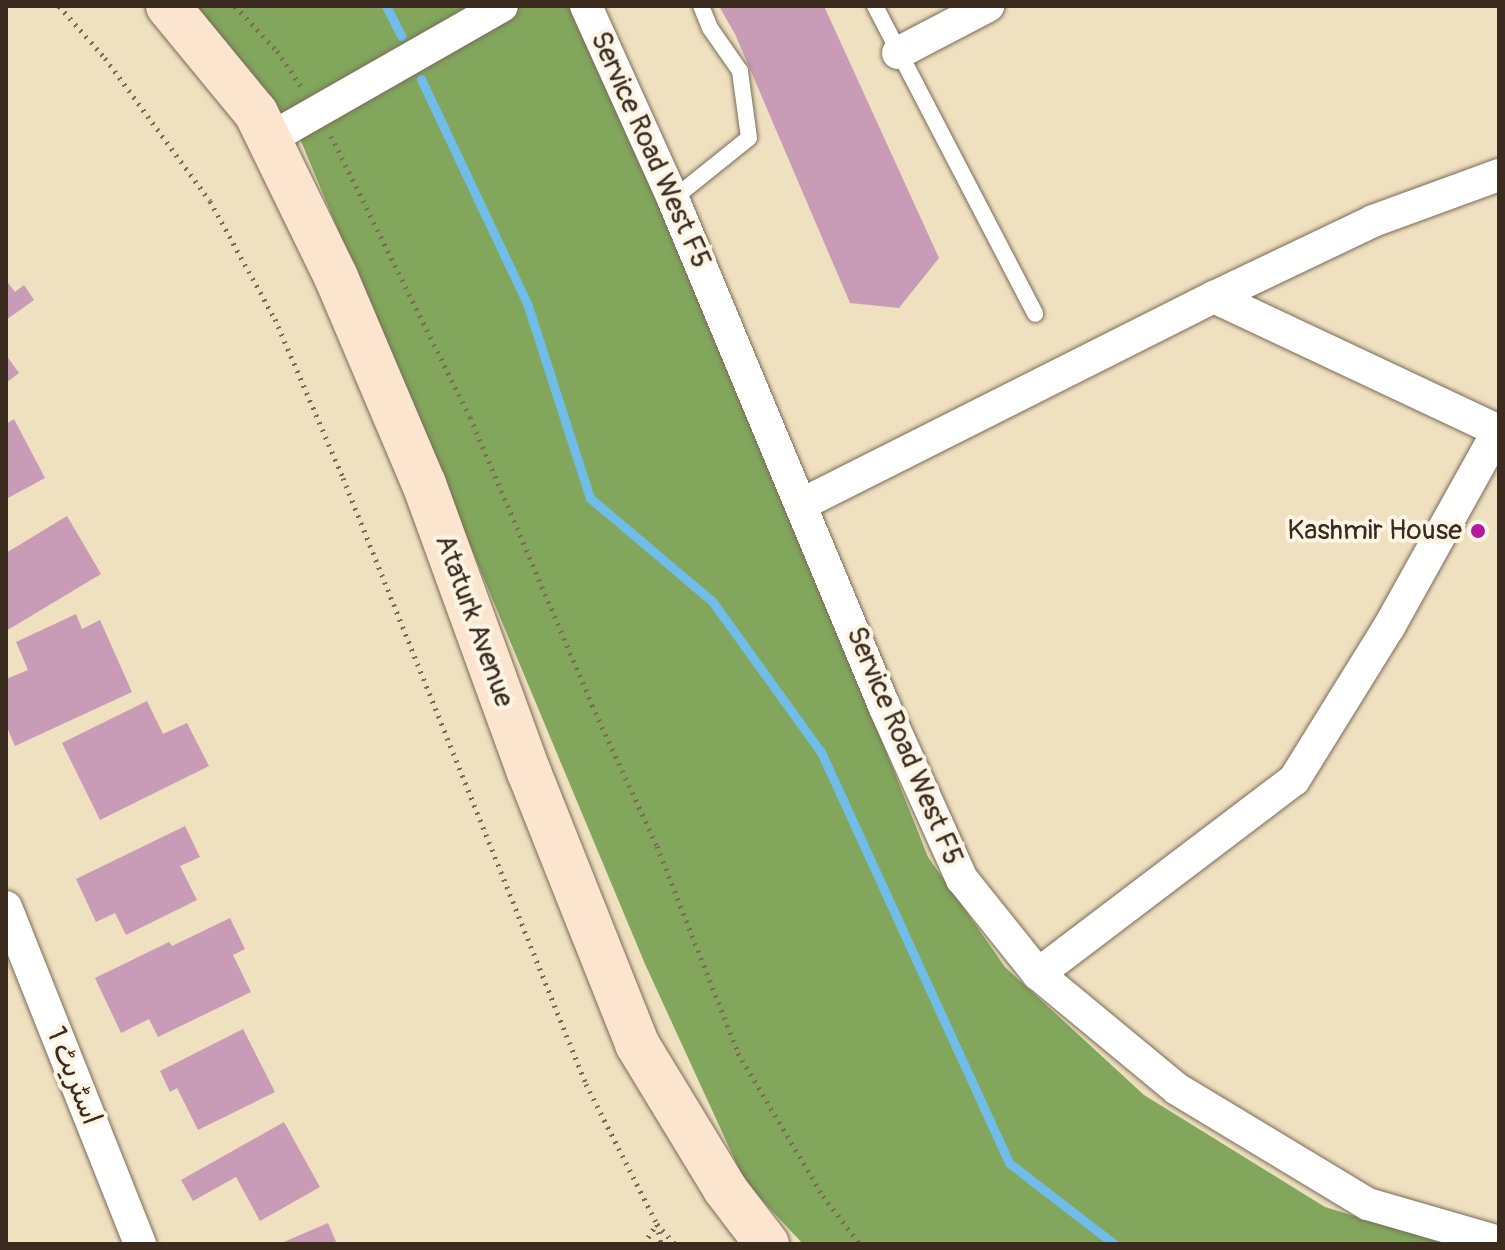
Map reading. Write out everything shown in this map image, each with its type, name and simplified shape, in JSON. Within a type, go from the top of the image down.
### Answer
[{"type":"street","name":"Ataturk Avenue","points":[[168,6],[256,113],[336,277],[424,484],[529,772],[637,1044],[725,1189],[767,1244]]},
{"type":"street","points":[[269,139],[502,6]]},
{"type":"street","name":"Service Road West F5","points":[[586,6],[673,199],[885,708],[962,879],[1038,974],[1177,1089],[1368,1204],[1499,1242]]},
{"type":"street","points":[[898,53],[988,6]]},
{"type":"street","points":[[802,504],[1214,297],[1373,221],[1499,175]]},
{"type":"street","points":[[1038,974],[1294,780],[1389,627],[1498,429],[1214,297]]},
{"type":"street","name":"اسٹریٹ 1","points":[[6,907],[140,1244]]},
{"type":"lane","points":[[673,199],[749,138],[740,71],[710,28],[701,6]]},
{"type":"lane","points":[[875,6],[1035,314]]},
{"type":"path","points":[[59,6],[105,58],[210,201],[275,319],[343,478],[586,1084],[657,1224],[675,1244]]},
{"type":"path","points":[[235,6],[277,51],[318,111],[470,417],[592,705],[657,846],[738,1053],[823,1196],[860,1244]]},
{"type":"path","points":[[644,1244],[657,1224]]},
{"type":"path","points":[[657,1224],[661,1244]]},
{"type":"green space","points":[[193,6],[577,6],[838,630],[928,857],[1005,967],[1144,1095],[1325,1207],[1446,1244],[803,1244],[745,1182],[645,964],[298,134]]},
{"type":"building","points":[[719,6],[824,6],[939,258],[899,308],[850,303],[735,34]]},
{"type":"building","points":[[6,280],[15,292],[24,285],[34,300],[6,320]]},
{"type":"building","points":[[6,355],[19,373],[6,383]]},
{"type":"building","points":[[14,419],[45,478],[6,499],[6,424]]},
{"type":"building","points":[[67,516],[101,574],[6,631],[6,553]]},
{"type":"building","points":[[76,614],[82,629],[100,620],[132,692],[15,746],[6,725],[6,679],[28,670],[16,642]]},
{"type":"building","points":[[147,701],[163,734],[187,723],[209,766],[100,820],[62,743]]},
{"type":"building","points":[[185,826],[200,857],[180,866],[197,900],[126,935],[115,913],[96,922],[76,879]]},
{"type":"building","points":[[230,918],[245,949],[233,955],[251,992],[158,1037],[149,1019],[121,1033],[95,978],[169,942],[172,946]]},
{"type":"building","points":[[243,1029],[275,1092],[198,1130],[177,1088],[170,1092],[160,1071]]},
{"type":"building","points":[[284,1122],[320,1187],[260,1221],[236,1177],[193,1201],[181,1180]]},
{"type":"building","points":[[328,1223],[337,1244],[279,1244]]},
{"type":"waterway","points":[[386,6],[401,36]]},
{"type":"waterway","points":[[421,79],[527,303],[590,498],[712,601],[821,752],[1009,1163],[1114,1244]]},
{"type":"place","name":"Kashmir House","points":[[1478,531]]}]
